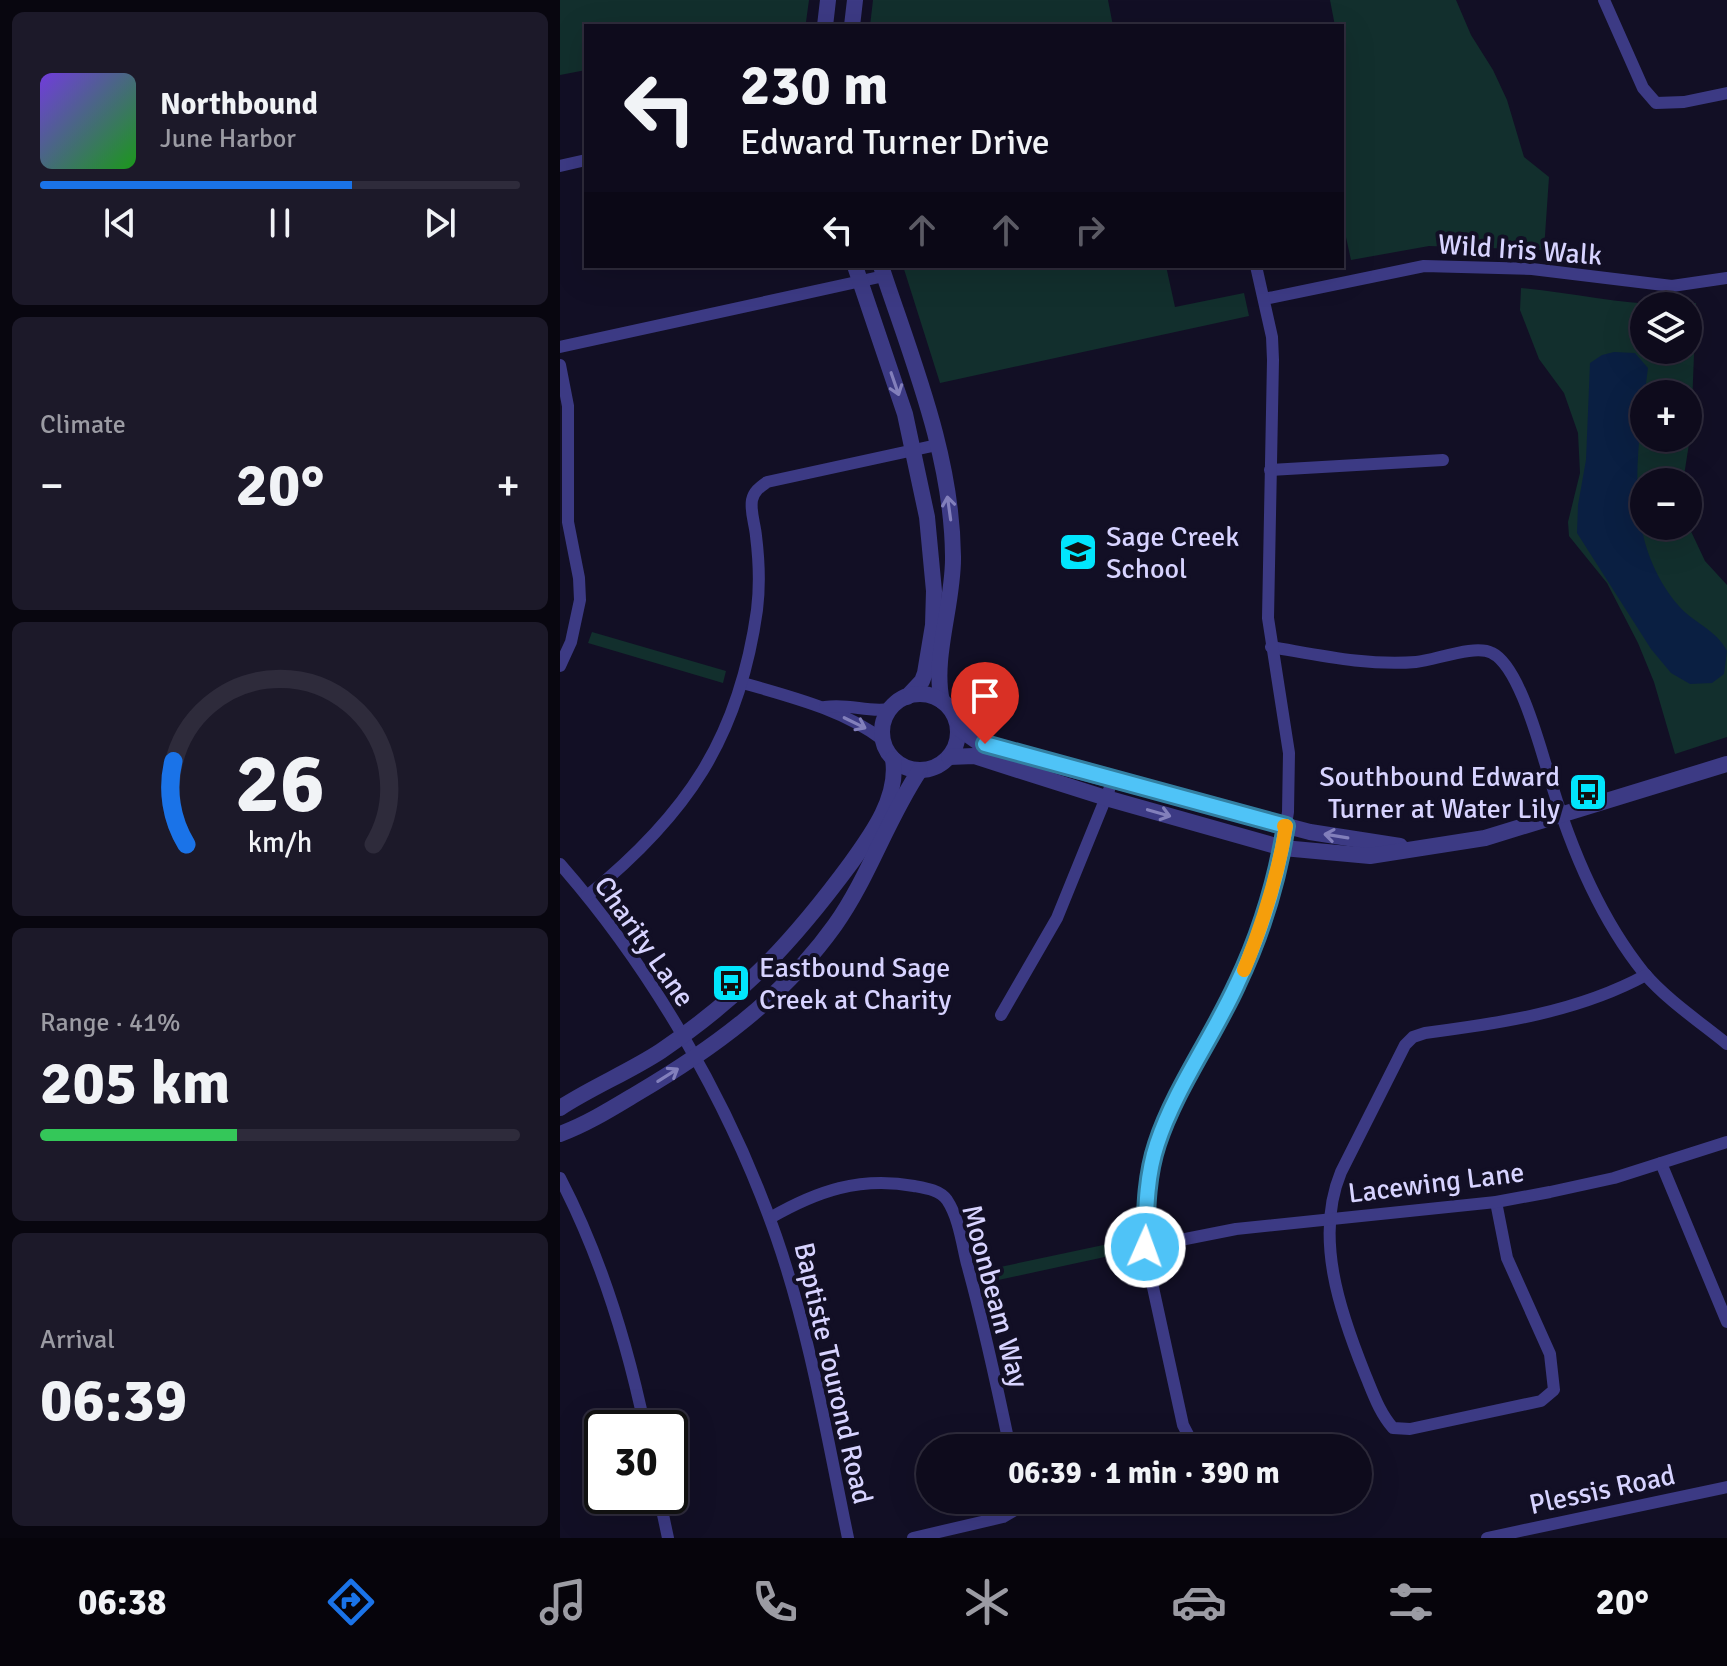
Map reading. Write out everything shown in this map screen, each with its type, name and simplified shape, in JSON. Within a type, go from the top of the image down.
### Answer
[{"type":"street","points":[[825,24],[828,0]]},
{"type":"street","points":[[852,24],[855,0]]},
{"type":"street","points":[[1604,0],[1643,88],[1656,103],[1684,102],[1727,93]]},
{"type":"street","points":[[560,166],[584,160]]},
{"type":"street","name":"Wild Iris Walk","points":[[1264,299],[1424,266],[1532,269],[1672,286],[1727,278]]},
{"type":"street","points":[[1188,1434],[1183,1425],[1145,1247],[1148,1181],[1157,1143],[1237,985],[1258,936],[1278,873],[1290,784],[1289,753],[1271,647],[1267,578],[1272,337],[1256,268]]},
{"type":"street","points":[[560,347],[857,274],[883,271],[916,365],[947,491],[953,555],[952,586],[938,675],[942,701]]},
{"type":"street","points":[[560,1108],[657,1053],[688,1047],[728,1002],[793,938],[860,850],[887,801],[895,772],[882,729],[890,709],[922,681],[933,625],[934,591],[927,517],[914,450],[905,414],[857,274]]},
{"type":"street","points":[[560,365],[568,406],[568,522],[580,600],[571,642],[560,666]]},
{"type":"street","points":[[587,896],[635,855],[679,807],[722,739],[743,683],[758,599],[752,511],[754,493],[767,482],[937,445]]},
{"type":"street","points":[[1270,470],[1443,460]]},
{"type":"street","points":[[1271,647],[1383,663],[1417,662],[1481,648],[1495,654],[1505,665],[1524,700],[1560,816],[1619,938],[1646,975],[1727,1044]]},
{"type":"street","points":[[743,683],[825,707],[883,740]]},
{"type":"street","points":[[893,759],[906,767],[920,770],[939,765],[949,757],[956,743],[958,728],[952,713],[942,701],[922,694],[907,697]]},
{"type":"street","points":[[825,707],[844,704],[867,709],[890,709]]},
{"type":"street","points":[[958,728],[978,742],[1284,838]]},
{"type":"street","points":[[949,757],[974,756],[1107,794],[1284,838],[1413,849],[1485,838],[1727,764]]},
{"type":"street","points":[[560,1134],[601,1115],[688,1047],[764,1004],[812,955],[836,924],[920,770]]},
{"type":"street","points":[[1001,1015],[1057,918],[1107,794]]},
{"type":"street","name":"Charity Lane","points":[[560,864],[647,979],[688,1047]]},
{"type":"street","points":[[1496,1202],[1507,1258],[1550,1354],[1554,1390],[1541,1401],[1410,1429],[1393,1428],[1383,1416],[1347,1329],[1331,1254],[1329,1219],[1333,1191],[1341,1172],[1405,1045],[1413,1037],[1529,1017],[1570,1006],[1619,990],[1646,975]]},
{"type":"street","name":"Baptiste Tourond Road","points":[[688,1047],[733,1133],[770,1218],[804,1332],[848,1538]]},
{"type":"street","name":"Lacewing Lane","points":[[1145,1247],[1236,1229],[1496,1202],[1601,1181],[1727,1142]]},
{"type":"street","points":[[1661,1163],[1727,1322]]},
{"type":"street","points":[[560,1178],[584,1231],[618,1324],[640,1410]]},
{"type":"street","name":"Moonbeam Way","points":[[770,1218],[820,1192],[857,1182],[902,1184],[927,1189],[946,1199],[957,1223],[1007,1434]]},
{"type":"street","name":"Plessis Road","points":[[1487,1538],[1727,1487]]},
{"type":"street","points":[[663,1514],[668,1538]]},
{"type":"street","points":[[913,1538],[1008,1514]]},
{"type":"green space","points":[[560,0],[809,0],[806,22],[798,24],[584,24],[584,70],[560,75]]},
{"type":"green space","points":[[873,0],[1108,0],[1113,24],[870,24]]},
{"type":"green space","points":[[1330,0],[1456,0],[1471,35],[1507,100],[1524,157],[1549,177],[1544,250],[1429,246],[1351,260],[1344,228],[1344,24],[1335,24]]},
{"type":"green space","points":[[904,268],[1166,268],[1175,307],[1244,293],[1249,316],[940,383]]},
{"type":"green space","points":[[1521,288],[1630,302],[1630,364],[1694,364],[1693,380],[1630,380],[1630,452],[1688,452],[1685,468],[1630,468],[1630,540],[1695,540],[1705,561],[1727,585],[1727,737],[1675,754],[1654,682],[1638,643],[1607,583],[1569,536],[1568,522],[1580,473],[1578,433],[1564,393],[1539,359],[1520,310]]},
{"type":"green space","points":[[592,632],[726,671],[723,683],[588,643]]},
{"type":"green space","points":[[1127,1240],[1128,1252],[989,1282],[986,1270]]},
{"type":"water","points":[[1630,353],[1630,364],[1645,364],[1648,368],[1646,380],[1630,380],[1630,452],[1639,452],[1638,468],[1630,468],[1630,540],[1645,540],[1660,578],[1678,605],[1723,644],[1727,651],[1724,674],[1712,683],[1690,684],[1671,673],[1651,649],[1577,533],[1578,505],[1586,460],[1590,363],[1602,355]]},
{"type":"slow traffic","points":[[1244,970],[1278,873],[1284,826]]},
{"type":"place","name":"Sage Creek School","points":[[1078,552]]},
{"type":"place","name":"Southbound Edward Turner at Water Lily","points":[[1588,792]]},
{"type":"place","name":"Eastbound Sage Creek at Charity","points":[[731,983]]},
{"type":"route","points":[[985,744],[1286,826],[1278,873],[1258,936],[1237,985],[1157,1143],[1148,1181],[1145,1247]]}]
